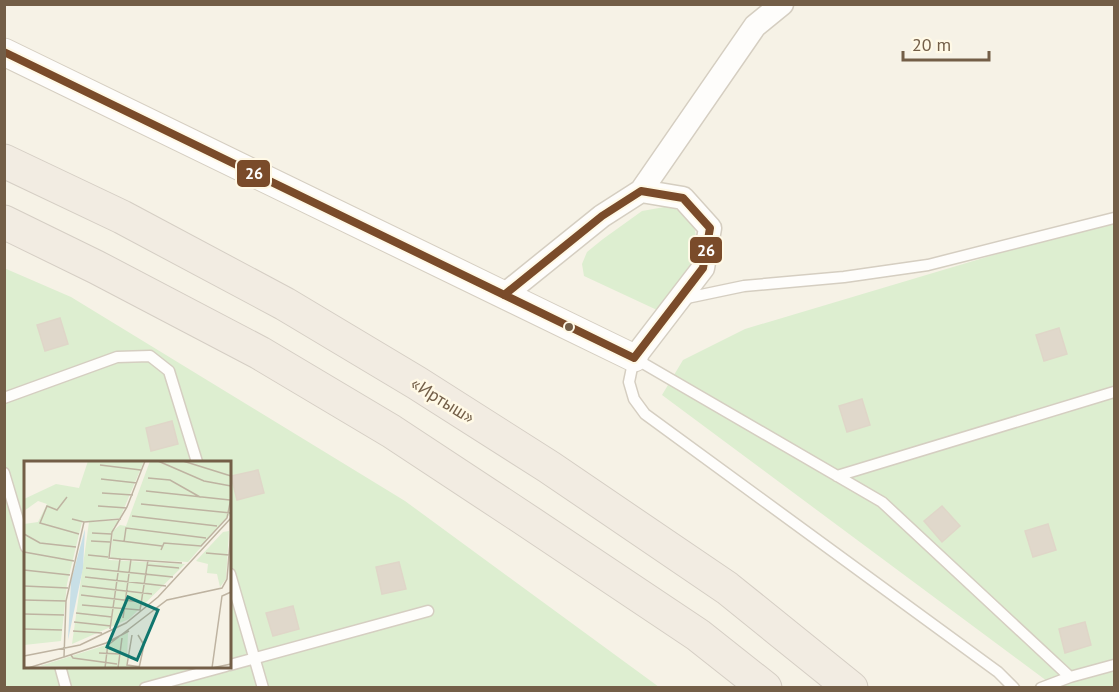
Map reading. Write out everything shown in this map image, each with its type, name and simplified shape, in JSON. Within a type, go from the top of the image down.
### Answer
[{"type":"highway","name":"«Иртыш»","points":[[4,161],[122,217],[285,304],[417,383],[549,467],[727,588],[851,687]]},
{"type":"highway","points":[[4,222],[96,267],[260,354],[391,431],[698,635],[765,687]]},
{"type":"street","points":[[504,295],[602,216],[641,191],[755,26],[782,4]]},
{"type":"street","points":[[4,52],[634,358],[703,268],[710,228],[683,198],[641,191]]},
{"type":"lane","points":[[679,300],[744,286],[844,277],[928,265],[1114,218]]},
{"type":"lane","points":[[4,398],[117,357],[150,356],[169,370],[196,461]]},
{"type":"lane","points":[[1014,687],[998,672],[645,414],[634,399],[628,382],[634,358],[882,502],[1070,677]]},
{"type":"lane","points":[[837,476],[1114,392]]},
{"type":"lane","points":[[4,473],[24,540]]},
{"type":"lane","points":[[231,577],[263,687]]},
{"type":"lane","points":[[231,665],[428,611]]},
{"type":"lane","points":[[1041,687],[1114,665]]},
{"type":"lane","points":[[61,668],[66,687]]},
{"type":"lane","points":[[145,687],[220,668]]},
{"type":"green space","points":[[670,206],[685,214],[695,230],[697,245],[692,266],[657,310],[584,276],[582,264],[587,252],[642,211]]},
{"type":"green space","points":[[1114,219],[1114,687],[1055,687],[662,395],[683,360],[745,329]]},
{"type":"green space","points":[[4,268],[71,297],[405,501],[659,687],[5,687]]},
{"type":"building","points":[[60,318],[68,344],[45,351],[37,325]]},
{"type":"building","points":[[1059,328],[1067,354],[1044,361],[1036,335]]},
{"type":"building","points":[[862,399],[870,425],[847,432],[839,406]]},
{"type":"building","points":[[172,421],[178,444],[151,451],[146,428]]},
{"type":"building","points":[[258,470],[264,493],[237,500],[231,476]]},
{"type":"building","points":[[942,506],[960,526],[942,542],[924,521]]},
{"type":"building","points":[[1048,524],[1056,550],[1033,557],[1025,531]]},
{"type":"building","points":[[399,562],[406,589],[382,594],[376,567]]},
{"type":"building","points":[[293,606],[299,629],[273,636],[266,613]]},
{"type":"building","points":[[1085,622],[1091,645],[1065,653],[1059,629]]},
{"type":"transit line","name":"26","points":[[4,52],[634,358],[703,268],[710,228],[683,198],[641,191],[602,216],[504,295]]}]
